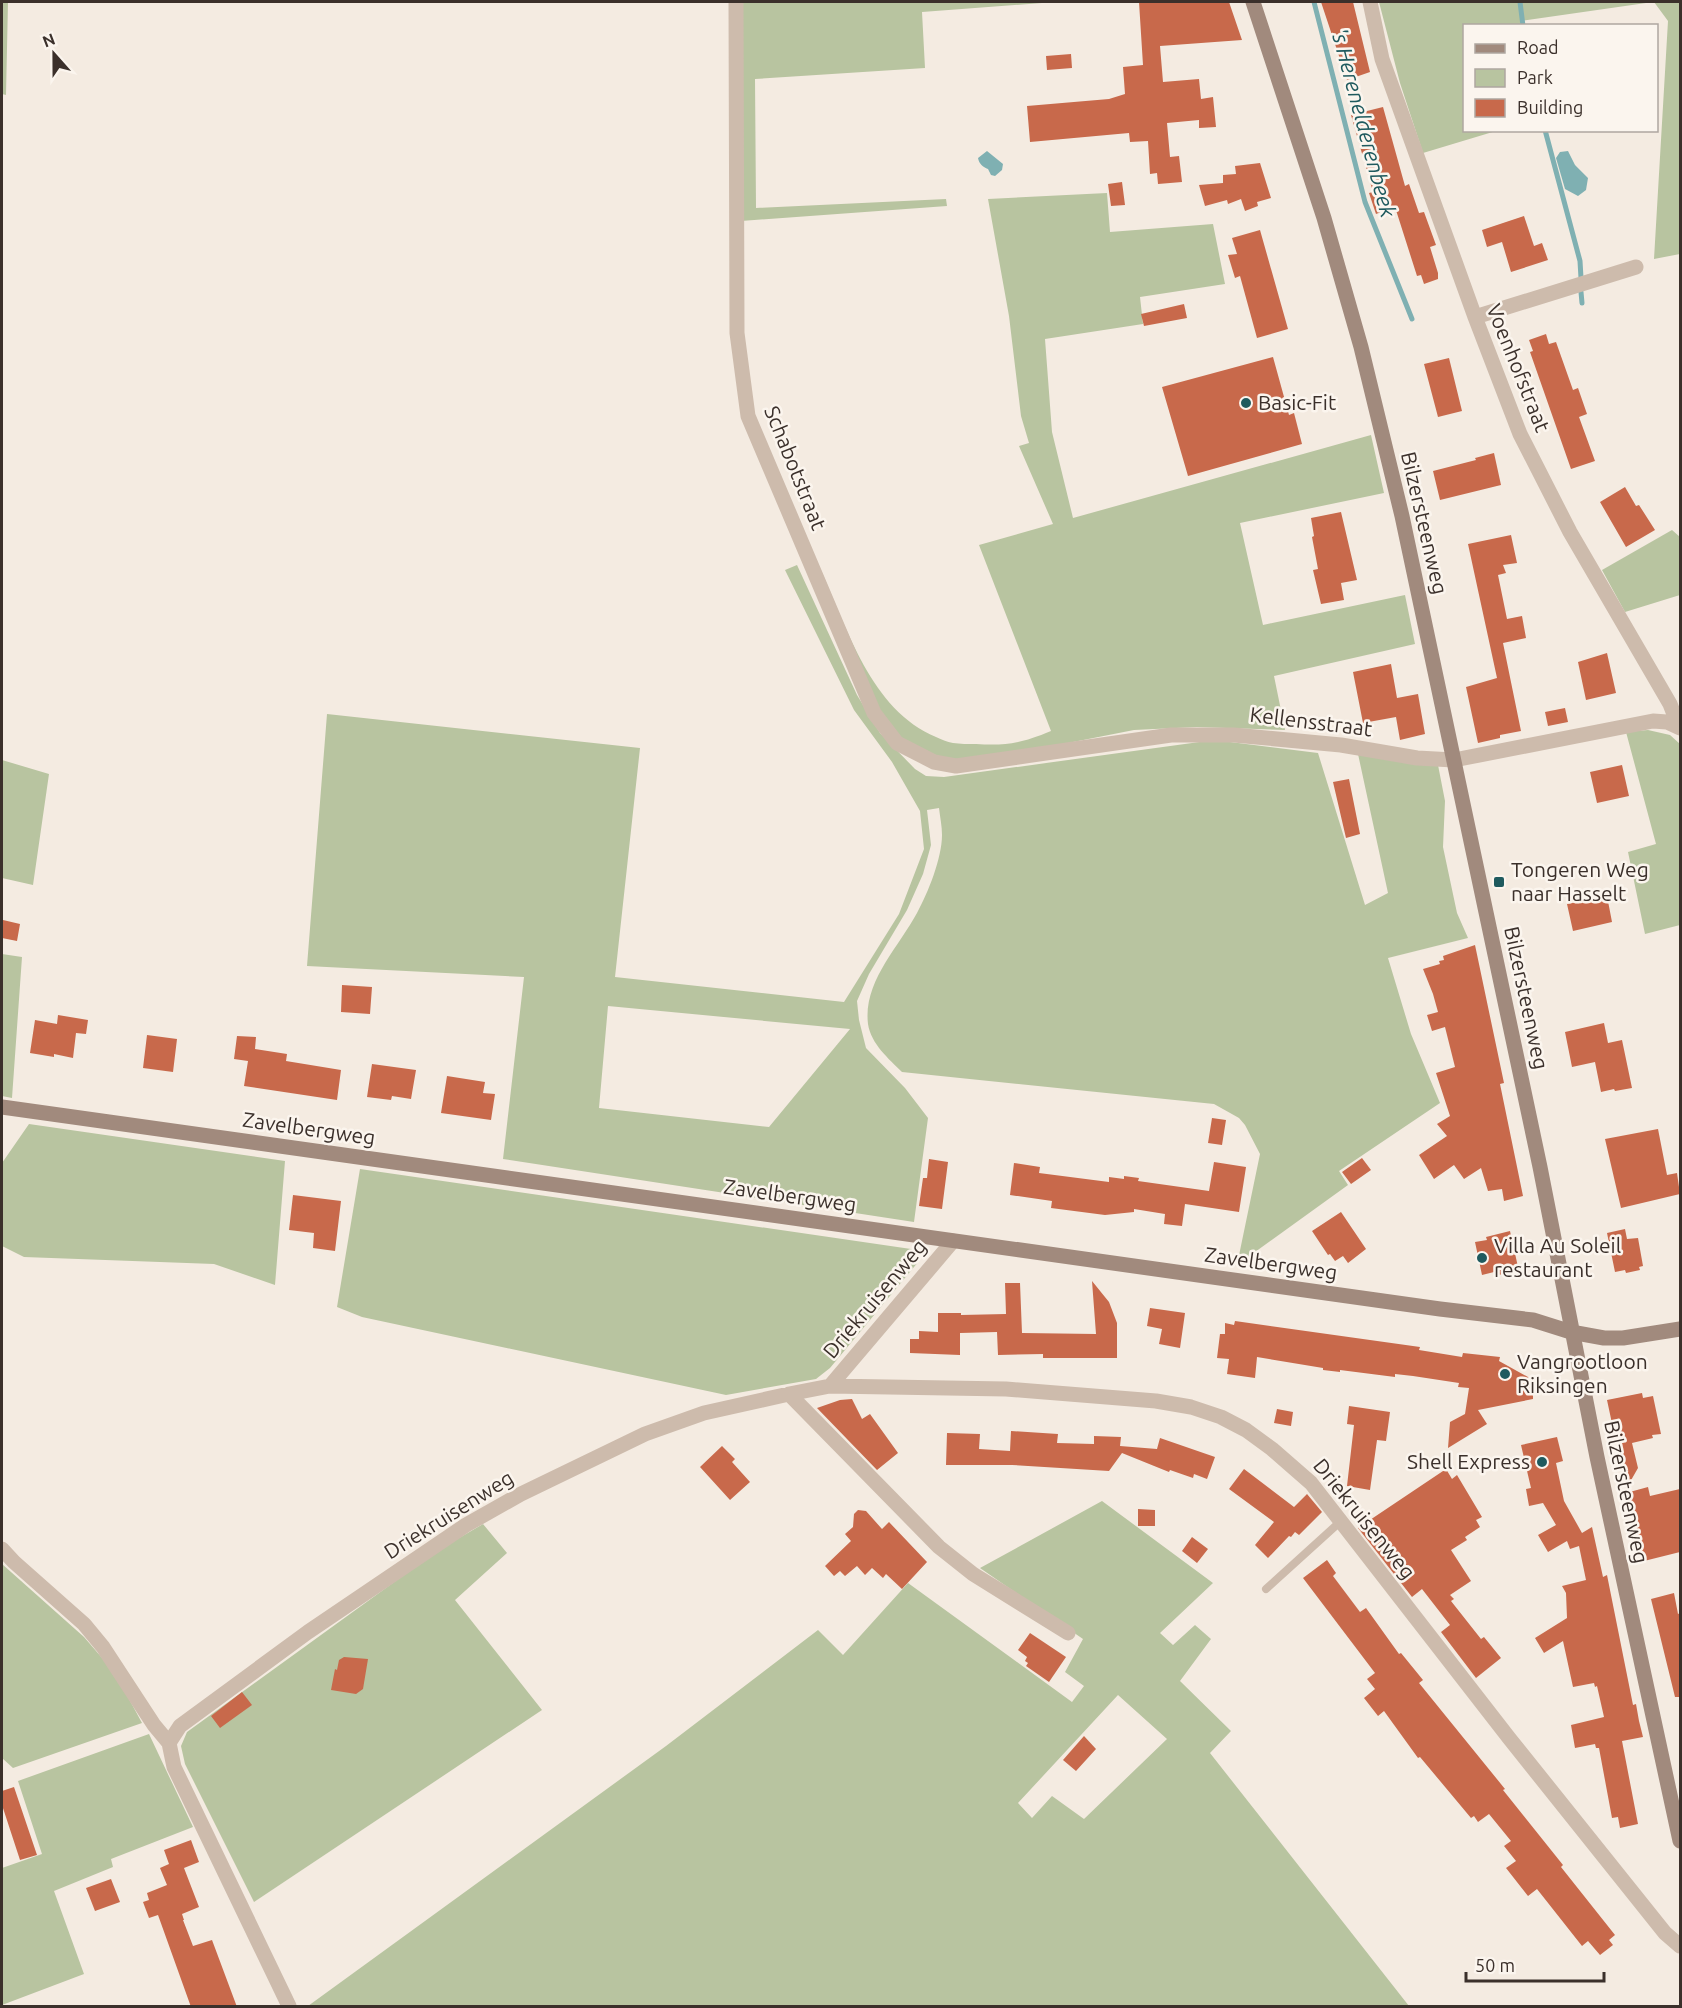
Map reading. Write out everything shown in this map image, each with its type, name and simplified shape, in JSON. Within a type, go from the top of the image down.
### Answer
[{"type":"main road","name":"Bilzersteenweg","points":[[1253,2],[1324,218],[1361,347],[1402,516],[1540,1167],[1571,1332],[1680,1843]]},
{"type":"main road","name":"Zavelbergweg","points":[[2,1107],[1419,1306],[1533,1320],[1571,1332],[1604,1338],[1623,1338],[1680,1329]]},
{"type":"street","name":"Schabotstraat","points":[[736,2],[737,333],[748,416],[874,713],[897,743],[934,762]]},
{"type":"street","name":"Voenhofstraat","points":[[1370,2],[1382,59],[1475,317],[1520,434],[1570,532],[1670,704],[1680,728]]},
{"type":"street","points":[[1475,317],[1636,267]]},
{"type":"street","name":"Kellensstraat","points":[[934,762],[956,766],[1171,735],[1234,735],[1341,745],[1417,758],[1454,760],[1653,721],[1667,722],[1680,728]]},
{"type":"street","name":"Driekruisenweg","points":[[830,1386],[953,1240]]},
{"type":"street","name":"Driekruisenweg","points":[[169,1743],[180,1726],[308,1632],[466,1525],[512,1499],[645,1434],[704,1413],[830,1386],[1006,1389],[1156,1401],[1191,1407],[1221,1417],[1246,1430],[1311,1483],[1509,1738],[1665,1933],[1680,1946]]},
{"type":"street","points":[[789,1394],[939,1547],[973,1574],[1068,1633]]},
{"type":"street","points":[[2,1549],[84,1624],[108,1654],[154,1725],[169,1743],[174,1767],[289,2007]]},
{"type":"lane","points":[[1266,1588],[1341,1521]]},
{"type":"green space","points":[[2,2],[8,2],[6,95],[2,94]]},
{"type":"green space","points":[[742,2],[1055,2],[922,12],[925,68],[755,79],[756,208],[946,199],[947,206],[741,221]]},
{"type":"green space","points":[[1379,2],[1653,2],[1520,21],[1521,24],[1463,24],[1463,132],[1493,132],[1423,153],[1400,83]]},
{"type":"green space","points":[[1654,2],[1680,2],[1680,254],[1654,259],[1668,21]]},
{"type":"green space","points":[[1107,193],[1110,232],[1213,224],[1225,284],[1140,297],[1143,324],[1045,339],[1052,432],[1073,518],[1371,435],[1384,493],[1240,523],[1263,625],[1405,595],[1415,644],[1274,676],[1285,730],[1197,727],[1134,730],[971,762],[936,755],[903,741],[886,725],[820,568],[851,641],[864,665],[894,708],[913,724],[936,737],[961,744],[1014,743],[1051,731],[979,545],[1053,524],[1019,446],[1029,443],[1021,416],[1009,316],[988,199]]},
{"type":"green space","points":[[1672,530],[1680,537],[1680,595],[1625,612],[1602,570]]},
{"type":"green space","points":[[797,565],[857,695],[880,733],[915,769],[926,776],[944,777],[1214,740],[1318,753],[1365,905],[1388,893],[1358,754],[1438,765],[1445,801],[1443,847],[1457,913],[1468,938],[1388,958],[1411,1034],[1440,1103],[1339,1171],[1348,1185],[1237,1265],[1260,1154],[1239,1118],[1214,1104],[902,1072],[881,1051],[873,1038],[868,1024],[868,1009],[876,980],[917,913],[934,875],[940,854],[942,832],[939,808],[927,810],[931,845],[923,874],[907,910],[869,974],[857,1001],[866,1048],[905,1088],[928,1118],[914,1222],[503,1159],[524,977],[307,966],[327,714],[640,748],[615,977],[844,1002],[899,914],[924,849],[920,811],[892,762],[854,710],[785,570]],"holes":[[[608,1006],[850,1029],[769,1127],[599,1108]]]},
{"type":"green space","points":[[1648,730],[1670,735],[1680,744],[1680,925],[1645,934],[1628,852],[1656,844],[1626,732]]},
{"type":"green space","points":[[2,760],[49,774],[33,885],[2,878]]},
{"type":"green space","points":[[2,954],[22,957],[12,1098],[2,1096]]},
{"type":"green space","points":[[29,1124],[285,1161],[275,1285],[214,1264],[24,1257],[2,1246],[2,1163]]},
{"type":"green space","points":[[360,1169],[911,1249],[919,1252],[919,1261],[830,1368],[816,1379],[726,1395],[362,1317],[337,1307]]},
{"type":"green space","points":[[1102,1501],[1213,1583],[1160,1633],[1173,1645],[1195,1625],[1211,1639],[1180,1681],[1231,1731],[1210,1753],[1409,2006],[308,2006],[666,1746],[818,1630],[843,1655],[908,1583],[1072,1702],[1084,1686],[1065,1672],[1083,1639],[980,1568]],"holes":[[[1118,1695],[1167,1739],[1084,1819],[1052,1796],[1032,1818],[1018,1803]]]},
{"type":"green space","points":[[483,1524],[507,1553],[455,1600],[542,1710],[254,1902],[185,1764],[181,1746],[187,1732],[437,1551]]},
{"type":"green space","points":[[2,1564],[84,1637],[115,1673],[142,1723],[13,1768],[2,1758]]},
{"type":"green space","points":[[149,1734],[193,1827],[111,1859],[113,1867],[54,1891],[84,1974],[2,2005],[2,1868],[42,1854],[18,1781]]},
{"type":"water","points":[[987,151],[1003,164],[1002,170],[995,176],[981,165],[978,158]]},
{"type":"water","points":[[1568,151],[1575,165],[1588,178],[1586,190],[1578,196],[1565,189],[1556,158],[1560,152]]},
{"type":"building","points":[[1139,2],[1229,2],[1242,40],[1160,46],[1163,82],[1199,79],[1201,99],[1213,97],[1216,127],[1199,128],[1199,120],[1167,123],[1170,157],[1179,156],[1182,182],[1158,184],[1157,173],[1150,174],[1148,141],[1130,142],[1129,133],[1030,142],[1027,106],[1109,99],[1125,94],[1123,67],[1143,65]]},
{"type":"building","points":[[1321,2],[1353,2],[1370,72],[1347,80]]},
{"type":"building","points":[[1071,54],[1072,68],[1047,70],[1046,56]]},
{"type":"building","points":[[1383,107],[1405,186],[1409,184],[1419,213],[1424,212],[1436,245],[1430,247],[1438,279],[1424,284],[1421,275],[1417,276],[1395,207],[1376,214],[1369,193],[1373,192],[1351,115]]},
{"type":"building","points":[[1260,163],[1271,198],[1257,202],[1258,206],[1245,211],[1241,199],[1228,204],[1227,200],[1205,206],[1199,185],[1223,183],[1223,175],[1236,174],[1235,166]]},
{"type":"building","points":[[1122,182],[1125,205],[1111,206],[1108,184]]},
{"type":"building","points":[[1524,216],[1534,246],[1542,243],[1548,260],[1511,272],[1502,242],[1487,247],[1482,230]]},
{"type":"building","points":[[1260,230],[1288,329],[1257,338],[1240,276],[1235,278],[1228,255],[1237,254],[1232,238]]},
{"type":"building","points":[[1184,304],[1187,318],[1144,326],[1141,314]]},
{"type":"building","points":[[1546,334],[1549,344],[1556,342],[1573,390],[1578,388],[1587,414],[1579,417],[1595,461],[1571,469],[1530,352],[1533,351],[1529,340]]},
{"type":"building","points":[[1273,357],[1289,415],[1294,413],[1302,444],[1188,476],[1162,387]]},
{"type":"building","points":[[1449,358],[1462,411],[1438,417],[1424,364]]},
{"type":"building","points":[[1494,453],[1501,485],[1440,500],[1433,471]]},
{"type":"building","points":[[1625,487],[1636,506],[1639,505],[1655,530],[1626,547],[1600,502]]},
{"type":"building","points":[[1341,512],[1357,580],[1341,583],[1344,600],[1321,604],[1313,570],[1318,569],[1311,518]]},
{"type":"building","points":[[1511,535],[1517,563],[1503,565],[1506,573],[1498,575],[1507,619],[1522,616],[1526,638],[1503,643],[1521,731],[1478,743],[1466,687],[1497,678],[1468,544]]},
{"type":"building","points":[[1607,653],[1616,693],[1586,700],[1578,662]]},
{"type":"building","points":[[1391,664],[1397,698],[1418,694],[1425,734],[1400,740],[1396,717],[1363,723],[1353,672]]},
{"type":"building","points":[[1565,708],[1568,722],[1548,726],[1545,712]]},
{"type":"building","points":[[1622,765],[1629,796],[1597,803],[1590,772]]},
{"type":"building","points":[[1349,779],[1360,834],[1346,838],[1333,782]]},
{"type":"building","points":[[1607,896],[1612,922],[1573,931],[1567,904]]},
{"type":"building","points":[[3,920],[20,924],[17,941],[2,938]]},
{"type":"building","points":[[1475,945],[1504,1083],[1500,1084],[1523,1196],[1504,1201],[1502,1189],[1488,1191],[1481,1168],[1464,1179],[1454,1165],[1434,1179],[1419,1155],[1447,1136],[1437,1124],[1450,1116],[1436,1073],[1455,1067],[1445,1027],[1432,1031],[1427,1015],[1438,1012],[1423,969],[1440,964],[1439,961],[1444,960],[1443,956]]},
{"type":"building","points":[[342,985],[372,987],[370,1014],[341,1012]]},
{"type":"building","points":[[58,1015],[88,1020],[86,1034],[76,1033],[73,1058],[30,1053],[35,1020],[57,1024]]},
{"type":"building","points":[[1604,1023],[1608,1043],[1622,1040],[1632,1088],[1601,1092],[1595,1062],[1572,1067],[1565,1032]]},
{"type":"building","points":[[147,1035],[177,1039],[173,1072],[143,1068]]},
{"type":"building","points":[[237,1036],[256,1037],[255,1049],[287,1054],[286,1061],[341,1070],[337,1100],[244,1086],[248,1061],[234,1059]]},
{"type":"building","points":[[372,1064],[416,1070],[411,1099],[392,1096],[391,1100],[367,1097]]},
{"type":"building","points":[[447,1076],[485,1082],[483,1093],[495,1094],[491,1120],[441,1113]]},
{"type":"building","points":[[1212,1118],[1226,1120],[1222,1145],[1208,1143]]},
{"type":"building","points":[[1658,1129],[1667,1175],[1677,1173],[1680,1194],[1621,1208],[1605,1139]]},
{"type":"building","points":[[1362,1158],[1371,1170],[1351,1184],[1342,1172]]},
{"type":"building","points":[[929,1159],[948,1162],[942,1209],[919,1206],[923,1178],[927,1178]]},
{"type":"building","points":[[1214,1162],[1246,1167],[1239,1212],[1185,1204],[1182,1226],[1164,1224],[1165,1214],[1134,1209],[1134,1212],[1105,1215],[1051,1208],[1052,1201],[1010,1195],[1014,1163],[1040,1167],[1039,1173],[1109,1182],[1109,1177],[1124,1179],[1124,1176],[1139,1178],[1138,1181],[1209,1191]]},
{"type":"building","points":[[293,1195],[341,1201],[335,1251],[313,1248],[314,1233],[289,1230]]},
{"type":"building","points":[[1341,1212],[1366,1249],[1348,1263],[1343,1256],[1335,1261],[1330,1254],[1328,1255],[1312,1231]]},
{"type":"building","points":[[1625,1229],[1627,1239],[1638,1238],[1643,1266],[1639,1267],[1640,1270],[1626,1273],[1625,1270],[1615,1272],[1607,1233]]},
{"type":"building","points":[[1510,1231],[1518,1267],[1505,1270],[1503,1274],[1498,1275],[1494,1272],[1482,1275],[1475,1242]]},
{"type":"building","points":[[1092,1281],[1109,1302],[1117,1323],[1117,1358],[1043,1358],[1043,1354],[998,1355],[997,1332],[960,1333],[960,1355],[910,1353],[910,1339],[919,1339],[919,1331],[938,1332],[938,1313],[1006,1314],[1005,1283],[1020,1283],[1022,1333],[1096,1334]]},
{"type":"building","points":[[1150,1308],[1185,1313],[1180,1348],[1159,1344],[1162,1329],[1147,1326]]},
{"type":"building","points":[[1235,1321],[1420,1347],[1419,1350],[1462,1357],[1463,1353],[1500,1357],[1499,1361],[1528,1377],[1533,1399],[1478,1410],[1487,1424],[1448,1448],[1450,1422],[1465,1414],[1469,1388],[1458,1387],[1459,1383],[1413,1376],[1395,1374],[1395,1377],[1323,1370],[1323,1368],[1257,1357],[1255,1378],[1227,1374],[1229,1359],[1217,1358],[1220,1334],[1225,1334],[1225,1323],[1234,1325]]},
{"type":"building","points":[[1642,1393],[1643,1398],[1653,1396],[1661,1434],[1632,1443],[1638,1468],[1626,1489],[1607,1400]]},
{"type":"building","points":[[852,1399],[862,1419],[870,1414],[898,1453],[877,1470],[817,1408],[840,1400]]},
{"type":"building","points":[[1349,1406],[1390,1412],[1386,1441],[1377,1440],[1370,1490],[1347,1486],[1354,1425],[1347,1424]]},
{"type":"building","points":[[1277,1409],[1293,1412],[1291,1426],[1274,1423]]},
{"type":"building","points":[[1011,1431],[1058,1434],[1057,1443],[1094,1444],[1094,1436],[1121,1437],[1120,1446],[1157,1449],[1160,1438],[1215,1457],[1207,1479],[1194,1474],[1193,1478],[1170,1470],[1169,1472],[1122,1453],[1109,1471],[1012,1465],[946,1465],[947,1433],[980,1434],[979,1449],[1010,1451]]},
{"type":"building","points":[[1557,1437],[1563,1461],[1556,1463],[1564,1501],[1582,1533],[1592,1527],[1603,1577],[1607,1575],[1633,1705],[1636,1704],[1643,1737],[1622,1741],[1638,1824],[1620,1828],[1618,1817],[1612,1818],[1599,1748],[1596,1748],[1595,1744],[1575,1748],[1571,1725],[1604,1717],[1597,1686],[1595,1687],[1594,1683],[1573,1687],[1563,1641],[1544,1653],[1535,1638],[1567,1618],[1566,1593],[1562,1586],[1586,1580],[1579,1546],[1570,1549],[1567,1541],[1548,1552],[1538,1535],[1556,1525],[1543,1503],[1529,1506],[1526,1489],[1531,1488],[1521,1445]]},
{"type":"building","points":[[722,1446],[735,1459],[732,1462],[750,1482],[730,1500],[700,1467]]},
{"type":"building","points":[[1244,1469],[1294,1507],[1307,1494],[1322,1512],[1299,1535],[1295,1532],[1291,1537],[1289,1536],[1268,1558],[1255,1545],[1274,1522],[1229,1489]]},
{"type":"building","points":[[1446,1469],[1452,1479],[1457,1475],[1482,1517],[1476,1520],[1480,1527],[1465,1537],[1467,1540],[1451,1550],[1471,1581],[1450,1595],[1454,1599],[1451,1601],[1481,1639],[1484,1637],[1501,1658],[1476,1678],[1441,1632],[1450,1625],[1422,1589],[1412,1597],[1358,1528]]},
{"type":"building","points":[[1648,1487],[1650,1496],[1680,1489],[1680,1552],[1644,1561],[1626,1493]]},
{"type":"building","points":[[1138,1509],[1155,1510],[1155,1526],[1138,1526]]},
{"type":"building","points":[[858,1510],[866,1511],[882,1529],[889,1522],[927,1562],[902,1589],[886,1574],[883,1578],[872,1568],[865,1575],[857,1566],[845,1576],[840,1571],[834,1576],[825,1566],[851,1541],[845,1534],[853,1527],[854,1514]]},
{"type":"building","points":[[1192,1537],[1208,1549],[1197,1563],[1182,1551]]},
{"type":"building","points":[[1327,1560],[1336,1573],[1333,1576],[1360,1612],[1366,1608],[1399,1654],[1401,1653],[1423,1680],[1419,1683],[1505,1789],[1503,1790],[1615,1935],[1609,1940],[1613,1945],[1600,1955],[1588,1941],[1582,1946],[1537,1889],[1528,1896],[1506,1868],[1516,1861],[1504,1846],[1511,1841],[1489,1814],[1478,1822],[1474,1816],[1471,1818],[1420,1757],[1418,1758],[1384,1711],[1378,1716],[1364,1698],[1375,1689],[1367,1679],[1375,1673],[1303,1578]]},
{"type":"building","points":[[1674,1593],[1678,1614],[1680,1613],[1680,1697],[1675,1697],[1651,1599]]},
{"type":"building","points":[[1030,1633],[1066,1657],[1049,1682],[1026,1666],[1027,1657],[1018,1650]]},
{"type":"building","points":[[344,1657],[368,1659],[363,1689],[356,1694],[331,1690],[335,1669],[337,1670],[339,1660]]},
{"type":"building","points":[[242,1692],[252,1705],[220,1728],[211,1716]]},
{"type":"building","points":[[1084,1736],[1096,1749],[1076,1771],[1063,1760]]},
{"type":"building","points":[[14,1787],[37,1855],[20,1860],[2,1805],[2,1791]]},
{"type":"building","points":[[191,1840],[199,1862],[184,1868],[199,1907],[182,1914],[183,1920],[193,1946],[212,1940],[237,2007],[191,2007],[158,1915],[149,1918],[143,1902],[149,1900],[147,1893],[167,1885],[160,1868],[169,1864],[164,1850]]},
{"type":"building","points":[[111,1879],[120,1902],[95,1911],[86,1888]]},
{"type":"waterway","name":"'s Herenelderenbeek","points":[[1314,2],[1365,202],[1412,319]]},
{"type":"waterway","points":[[1520,2],[1523,24]]},
{"type":"waterway","points":[[1546,132],[1580,261],[1581,278]]},
{"type":"waterway","points":[[1581,292],[1582,303]]},
{"type":"place","name":"Basic-Fit","points":[[1246,403]]},
{"type":"place","name":"Tongeren Weg naar Hasselt","points":[[1499,882]]},
{"type":"place","name":"Villa Au Soleil restaurant","points":[[1482,1258]]},
{"type":"place","name":"Vangrootloon Riksingen","points":[[1505,1374]]},
{"type":"place","name":"Shell Express","points":[[1542,1462]]}]
